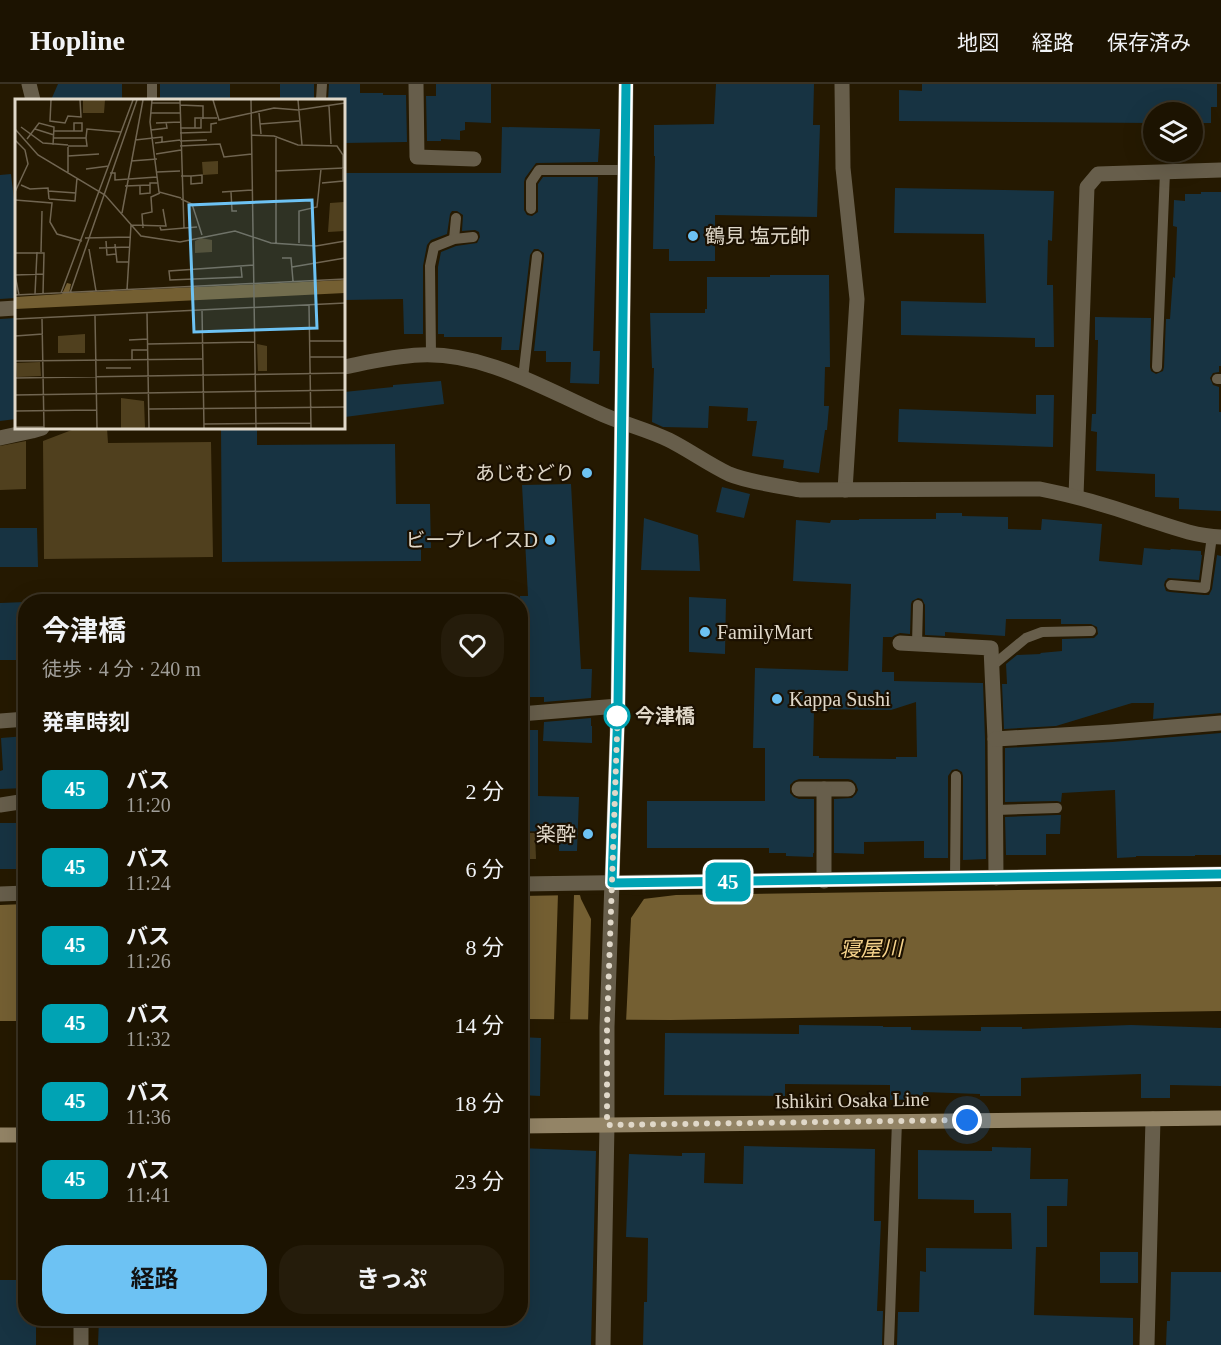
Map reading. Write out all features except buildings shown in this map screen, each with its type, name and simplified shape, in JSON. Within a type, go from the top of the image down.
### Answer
[{"type":"main road","name":"Ishikiri Osaka Line","points":[[528,1126],[1221,1118]]},
{"type":"main road","points":[[0,1135],[18,1135]]},
{"type":"street","points":[[29,84],[33,99]]},
{"type":"street","points":[[416,84],[417,157],[474,159]]},
{"type":"street","points":[[603,1345],[607,1027],[618,706],[626,84]]},
{"type":"street","points":[[842,84],[843,168],[857,299],[845,490]]},
{"type":"street","points":[[1076,496],[1087,187],[1098,174],[1221,170]]},
{"type":"street","points":[[0,309],[15,308]]},
{"type":"street","points":[[345,367],[393,357],[430,355],[444,355],[478,362],[523,378],[600,413],[669,440],[730,474],[771,485],[800,490],[1041,489],[1076,496],[1177,529],[1216,537]]},
{"type":"street","points":[[0,438],[39,429]]},
{"type":"street","points":[[900,643],[992,648],[996,878]]},
{"type":"street","points":[[528,713],[618,706]]},
{"type":"street","points":[[0,721],[18,719]]},
{"type":"street","points":[[995,739],[1221,723]]},
{"type":"street","points":[[799,789],[848,789]]},
{"type":"street","points":[[824,789],[824,881]]},
{"type":"street","points":[[0,805],[18,802]]},
{"type":"street","points":[[528,884],[611,889],[824,881],[1221,874]]},
{"type":"street","points":[[0,894],[18,893]]},
{"type":"street","points":[[1147,1345],[1153,1119]]},
{"type":"street","points":[[81,1326],[81,1345]]},
{"type":"lane","points":[[321,99],[322,84]]},
{"type":"lane","points":[[531,209],[531,182],[539,170],[625,170]]},
{"type":"lane","points":[[1156,367],[1166,172]]},
{"type":"lane","points":[[454,238],[456,218]]},
{"type":"lane","points":[[430,355],[430,266],[434,247],[454,238],[473,237]]},
{"type":"lane","points":[[523,378],[537,256]]},
{"type":"lane","points":[[1171,585],[1205,588],[1216,537]]},
{"type":"lane","points":[[917,644],[918,604]]},
{"type":"lane","points":[[992,666],[1026,638],[1042,632],[1091,631]]},
{"type":"lane","points":[[955,879],[956,776]]},
{"type":"lane","points":[[996,810],[1057,807]]},
{"type":"lane","points":[[889,1345],[897,1121]]},
{"type":"shaded area","points":[[74,429],[107,429],[108,443],[211,442],[213,557],[44,559],[43,441]]},
{"type":"shaded area","points":[[26,441],[26,489],[0,490],[0,446]]},
{"type":"shaded area","points":[[528,833],[535,833],[536,859],[528,859]]},
{"type":"water","name":"寝屋川","points":[[1221,887],[1221,1011],[671,1020],[528,1019],[528,896],[578,895],[643,899],[676,895]]},
{"type":"water","points":[[18,904],[18,1021],[0,1021],[0,905]]},
{"type":"pier","points":[[558,893],[574,894],[570,1023],[554,1022]]},
{"type":"pier","points":[[580,895],[646,896],[631,918],[626,1023],[588,1023],[591,919]]},
{"type":"bus line","name":"45","points":[[626,84],[618,706],[612,883],[1221,874]]},
{"type":"place","name":"鶴見 塩元帥","points":[[693,236]]},
{"type":"place","name":"あじむどり","points":[[587,473]]},
{"type":"place","name":"ビープレイスD","points":[[550,540]]},
{"type":"place","name":"FamilyMart","points":[[705,632]]},
{"type":"place","name":"Kappa Sushi","points":[[777,699]]},
{"type":"place","name":"今津橋","points":[[617,716]]},
{"type":"place","name":"楽酔","points":[[588,834]]},
{"type":"route","points":[[617,716],[618,706],[607,1027],[607,1125],[967,1120]]}]
